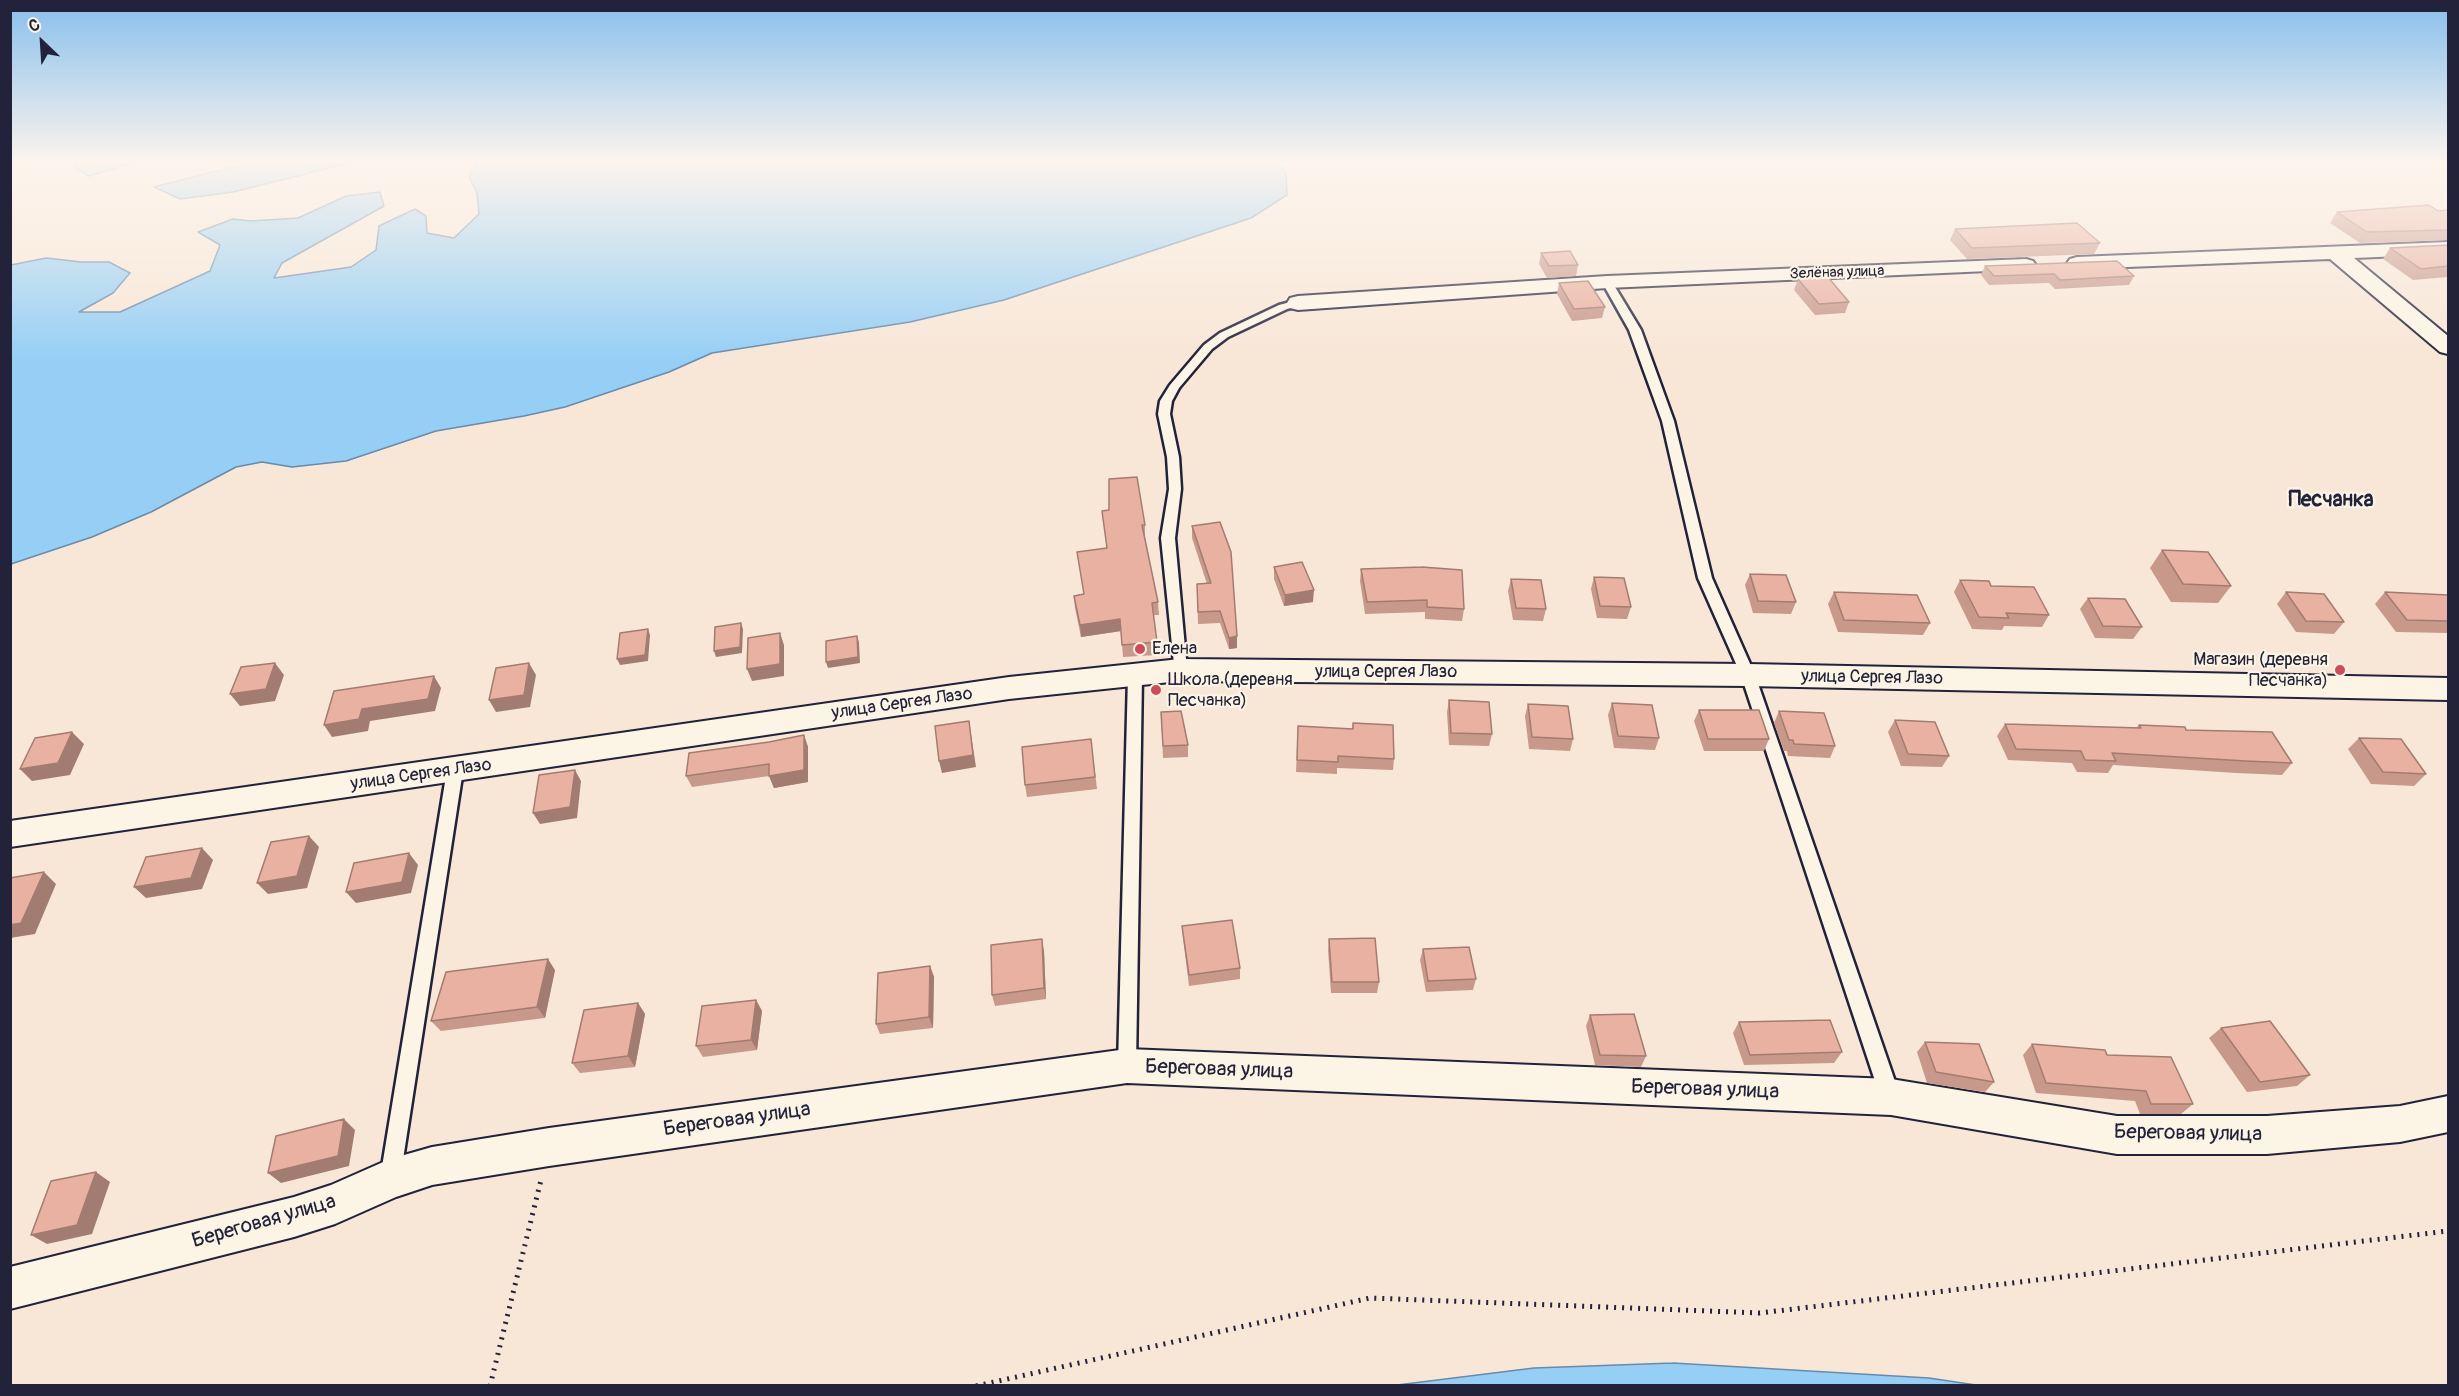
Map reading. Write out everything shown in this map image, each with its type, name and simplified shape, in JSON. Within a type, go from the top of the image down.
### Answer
[{"type":"street","name":"Зелёная улица","points":[[1298,303],[1607,282],[2448,248]]},
{"type":"street","points":[[2335,253],[2448,347]]},
{"type":"street","name":"улица Сергея Лазо","points":[[10,834],[1010,688],[1180,670],[1748,675],[2448,689]]},
{"type":"street","name":"Береговая улица","points":[[10,1288],[294,1217],[335,1204],[390,1179],[432,1166],[549,1147],[1127,1066],[1891,1097],[2117,1135],[2267,1135],[2400,1124],[2448,1114]]},
{"type":"lane","points":[[1607,282],[1635,330],[1668,421],[1705,578],[1748,675],[1891,1097]]},
{"type":"lane","points":[[1180,670],[1168,538],[1175,489],[1173,457],[1164,414],[1166,401],[1174,387],[1208,347],[1224,335],[1283,307],[1298,303]]},
{"type":"lane","points":[[1127,1066],[1135,676]]},
{"type":"lane","points":[[390,1179],[455,770]]},
{"type":"path","points":[[490,1386],[549,1147]]},
{"type":"path","points":[[976,1386],[1370,1298],[1760,1313],[2448,1231]]},
{"type":"water","points":[[208,228],[344,228],[282,263],[274,278],[351,267],[376,250],[379,228],[427,228],[427,233],[454,238],[464,228],[1220,228],[1004,300],[910,322],[712,353],[669,372],[565,407],[436,431],[346,461],[292,467],[262,462],[236,467],[151,512],[92,537],[11,564],[11,265],[46,258],[109,262],[130,273],[113,293],[79,312],[120,312],[210,271],[220,245],[198,232]]},
{"type":"water","points":[[1673,1363],[1929,1378],[1976,1385],[1397,1385],[1534,1368]]},
{"type":"building","points":[[2083,228],[2100,243],[1972,248],[1955,229]]},
{"type":"building","points":[[2361,228],[2448,228],[2448,230],[2367,232]]},
{"type":"building","points":[[2448,245],[2448,266],[2421,269],[2390,248]]},
{"type":"building","points":[[1570,251],[1578,265],[1549,266],[1541,253]]},
{"type":"building","points":[[2117,261],[2134,276],[2060,280],[2054,274],[1994,276],[1985,266]]},
{"type":"building","points":[[1827,276],[1849,302],[1819,304],[1798,279]]},
{"type":"building","points":[[1588,281],[1605,307],[1574,309],[1559,283]]},
{"type":"building","points":[[1137,477],[1145,525],[1142,525],[1158,602],[1152,603],[1157,642],[1122,645],[1120,619],[1080,625],[1074,596],[1084,594],[1077,552],[1107,548],[1102,511],[1109,510],[1109,479]]},
{"type":"building","points":[[1220,522],[1231,552],[1237,636],[1229,638],[1220,611],[1198,612],[1197,584],[1211,583],[1192,526]]},
{"type":"building","points":[[2162,550],[2208,552],[2231,586],[2183,584]]},
{"type":"building","points":[[1302,562],[1314,590],[1285,595],[1274,567]]},
{"type":"building","points":[[1422,567],[1462,570],[1464,609],[1427,607],[1427,600],[1367,602],[1361,569]]},
{"type":"building","points":[[1750,574],[1786,575],[1796,602],[1758,601]]},
{"type":"building","points":[[1594,577],[1624,578],[1631,607],[1600,606]]},
{"type":"building","points":[[1511,579],[1541,580],[1546,609],[1516,608]]},
{"type":"building","points":[[1960,580],[1989,581],[1991,586],[2034,587],[2049,615],[2006,613],[2009,618],[1979,617]]},
{"type":"building","points":[[1834,592],[1917,595],[1930,623],[1844,620]]},
{"type":"building","points":[[2286,592],[2324,594],[2344,622],[2306,621]]},
{"type":"building","points":[[2385,592],[2448,595],[2448,621],[2407,620]]},
{"type":"building","points":[[2088,598],[2125,599],[2142,627],[2103,626]]},
{"type":"building","points":[[741,623],[740,647],[714,651],[715,627]]},
{"type":"building","points":[[648,629],[645,655],[617,659],[620,633]]},
{"type":"building","points":[[780,633],[780,664],[747,669],[748,638]]},
{"type":"building","points":[[857,636],[858,657],[826,662],[826,641]]},
{"type":"building","points":[[275,663],[266,689],[230,694],[241,667]]},
{"type":"building","points":[[529,663],[524,695],[489,700],[496,668]]},
{"type":"building","points":[[434,676],[428,699],[362,709],[359,719],[324,725],[334,691]]},
{"type":"building","points":[[1449,700],[1489,702],[1492,734],[1451,733]]},
{"type":"building","points":[[1612,703],[1652,705],[1659,738],[1618,736]]},
{"type":"building","points":[[1528,704],[1568,706],[1573,739],[1532,737]]},
{"type":"building","points":[[1699,710],[1759,710],[1769,739],[1708,739]]},
{"type":"building","points":[[1181,711],[1188,745],[1163,746],[1161,712]]},
{"type":"building","points":[[1779,711],[1824,713],[1835,746],[1794,744],[1793,740],[1789,740]]},
{"type":"building","points":[[1895,720],[1935,722],[1949,756],[1908,754]]},
{"type":"building","points":[[969,721],[973,755],[939,761],[935,726]]},
{"type":"building","points":[[1353,723],[1393,725],[1394,759],[1338,756],[1338,762],[1297,760],[1298,726],[1353,729]]},
{"type":"building","points":[[2005,724],[2141,728],[2139,725],[2185,727],[2186,730],[2272,732],[2292,763],[2112,753],[2116,761],[2085,760],[2081,751],[2016,749]]},
{"type":"building","points":[[72,732],[58,763],[20,769],[35,738]]},
{"type":"building","points":[[804,735],[804,770],[769,776],[769,764],[686,776],[689,753]]},
{"type":"building","points":[[2359,738],[2401,739],[2426,774],[2383,772]]},
{"type":"building","points":[[1091,739],[1095,777],[1025,785],[1022,747]]},
{"type":"building","points":[[575,770],[570,807],[533,813],[539,775]]},
{"type":"building","points":[[309,836],[297,876],[257,883],[271,842]]},
{"type":"building","points":[[202,848],[191,878],[134,887],[146,857]]},
{"type":"building","points":[[409,853],[402,882],[346,892],[354,863]]},
{"type":"building","points":[[44,872],[21,923],[10,925],[10,878]]},
{"type":"building","points":[[1232,920],[1240,968],[1189,975],[1182,926]]},
{"type":"building","points":[[1375,938],[1379,982],[1332,982],[1329,939]]},
{"type":"building","points":[[1042,939],[1044,988],[992,995],[991,945]]},
{"type":"building","points":[[1469,947],[1476,979],[1428,981],[1423,949]]},
{"type":"building","points":[[548,959],[537,1007],[431,1021],[446,972]]},
{"type":"building","points":[[930,966],[929,1017],[876,1024],[878,973]]},
{"type":"building","points":[[756,1000],[751,1040],[696,1046],[702,1006]]},
{"type":"building","points":[[638,1003],[628,1056],[572,1063],[584,1010]]},
{"type":"building","points":[[1634,1014],[1646,1056],[1600,1055],[1590,1015]]},
{"type":"building","points":[[1830,1020],[1842,1052],[1750,1055],[1739,1022]]},
{"type":"building","points":[[2270,1021],[2310,1075],[2260,1082],[2221,1028]]},
{"type":"building","points":[[1925,1042],[1979,1044],[1994,1082],[1936,1072]]},
{"type":"building","points":[[2032,1044],[2105,1050],[2107,1055],[2171,1057],[2193,1104],[2151,1104],[2146,1091],[2046,1083]]},
{"type":"building","points":[[344,1119],[338,1156],[268,1173],[276,1136]]},
{"type":"building","points":[[96,1172],[77,1225],[31,1235],[51,1181]]},
{"type":"place","name":"Елена","points":[[1140,649]]},
{"type":"place","name":"Магазин (деревня Песчанка)","points":[[2340,670]]},
{"type":"place","name":"Школа (деревня Песчанка)","points":[[1156,690]]},
{"type":"district","name":"Песчанка","points":[[2331,501]]}]
